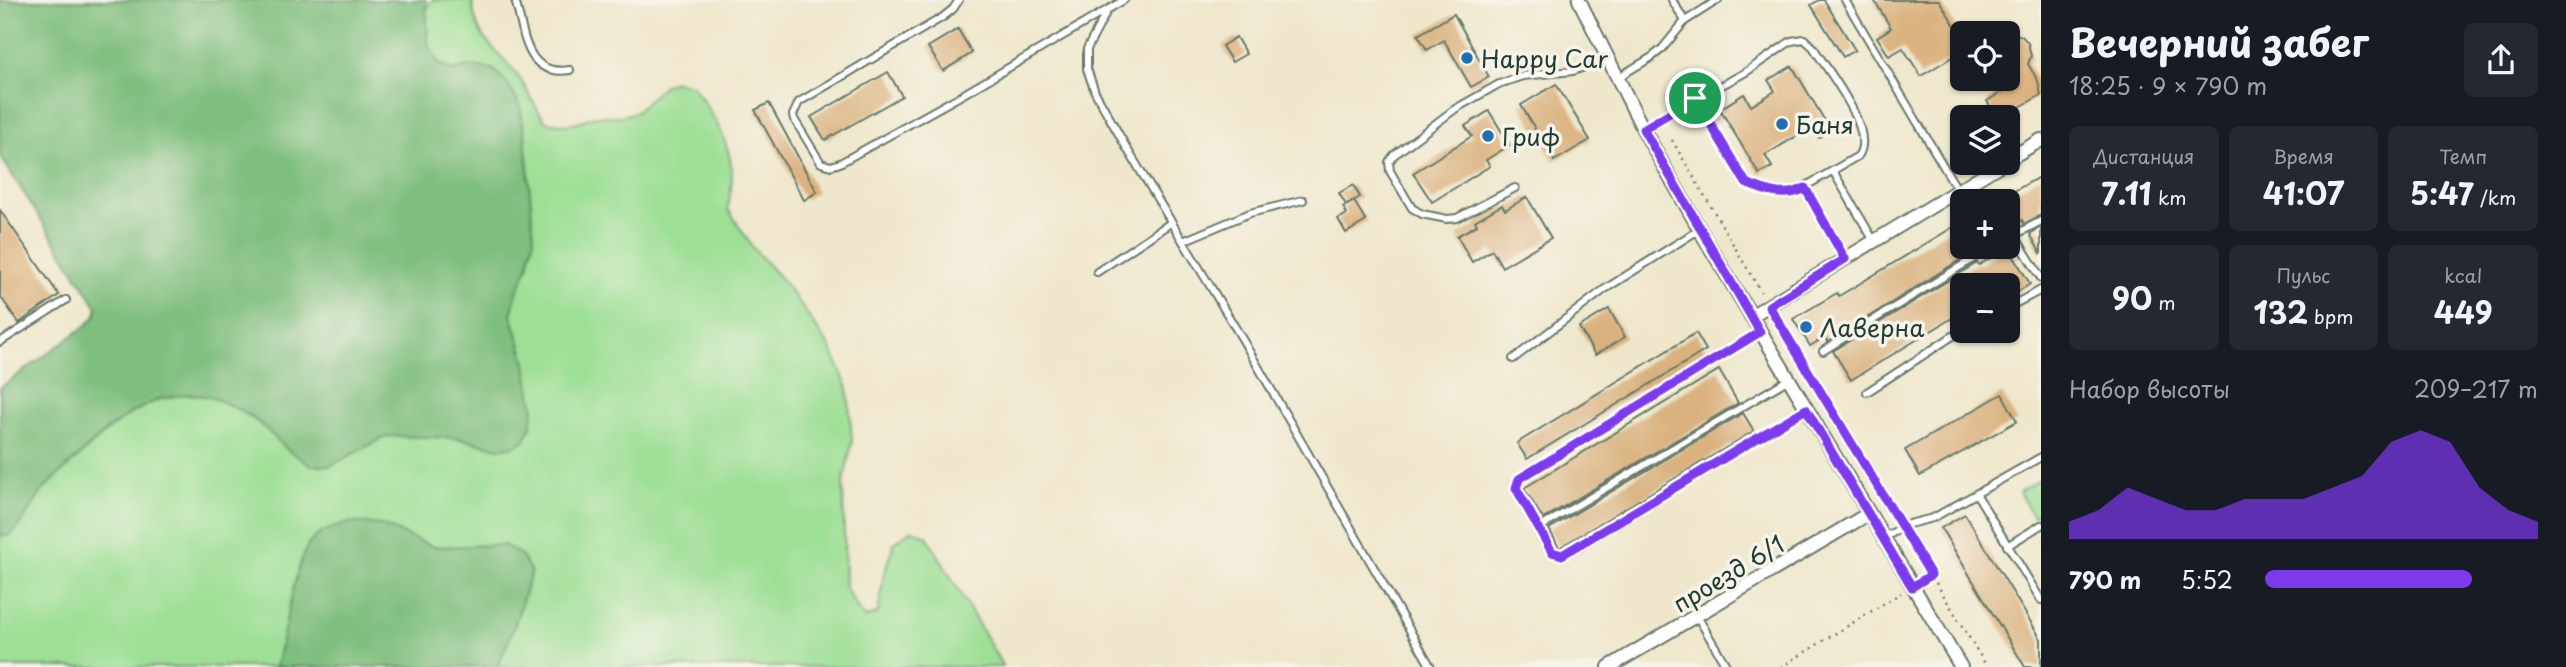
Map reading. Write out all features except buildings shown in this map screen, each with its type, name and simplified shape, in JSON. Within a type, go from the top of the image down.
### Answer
[{"type":"street","points":[[1579,0],[1643,129],[1700,229],[1961,667]]},
{"type":"street","points":[[2020,152],[2041,140]]},
{"type":"street","points":[[1970,189],[1988,175]]},
{"type":"street","points":[[1751,316],[1874,241],[1950,202]]},
{"type":"street","name":"проезд 6/1","points":[[1609,667],[1868,514]]},
{"type":"lane","points":[[515,0],[533,59],[545,70],[570,70]]},
{"type":"lane","points":[[959,0],[943,17],[799,102],[793,115],[794,120],[821,163],[831,166],[840,163],[1124,0]]},
{"type":"lane","points":[[1672,0],[1685,21]]},
{"type":"lane","points":[[1617,78],[1662,49],[1685,21],[1718,0]]},
{"type":"lane","points":[[1845,0],[1957,189]]},
{"type":"lane","points":[[1107,12],[1087,49],[1089,78],[1126,147],[1241,337],[1432,667]]},
{"type":"lane","points":[[1643,129],[1695,98],[1746,72],[1791,41],[1804,39],[1813,47],[1862,128],[1862,152],[1791,194],[1746,183],[1695,98]]},
{"type":"lane","points":[[1515,188],[1457,218],[1447,219],[1422,214],[1412,208],[1390,171],[1389,162],[1394,155],[1455,109],[1499,84],[1524,76],[1586,68],[1607,59]]},
{"type":"lane","points":[[1833,171],[1874,241]]},
{"type":"lane","points":[[1805,188],[1845,259]]},
{"type":"lane","points":[[1183,241],[1250,213],[1303,200]]},
{"type":"lane","points":[[2020,233],[2041,221]]},
{"type":"lane","points":[[1097,272],[1172,222]]},
{"type":"lane","points":[[1513,359],[1605,289],[1700,229]]},
{"type":"lane","points":[[2020,244],[2041,278]]},
{"type":"lane","points":[[1823,351],[1972,259]]},
{"type":"lane","points":[[2020,301],[2041,290]]},
{"type":"lane","points":[[0,342],[66,300]]},
{"type":"lane","points":[[1760,332],[1519,479],[1516,488],[1552,552],[1558,555],[1570,552],[1806,409]]},
{"type":"lane","points":[[1867,393],[1950,338]]},
{"type":"lane","points":[[1539,528],[1788,379]]},
{"type":"lane","points":[[1883,538],[1909,524],[1933,518],[2041,457]]},
{"type":"lane","points":[[1977,495],[2041,600]]},
{"type":"lane","points":[[2007,545],[2041,524]]},
{"type":"lane","points":[[1697,616],[1727,667]]},
{"type":"path","points":[[1672,140],[1987,667]]},
{"type":"path","points":[[1781,667],[1912,587]]},
{"type":"green space","points":[[0,0],[426,0],[428,44],[438,63],[453,71],[473,66],[493,69],[506,82],[520,105],[534,238],[528,267],[511,314],[525,359],[534,410],[531,427],[524,441],[512,447],[498,448],[459,438],[387,436],[330,466],[310,465],[289,451],[253,417],[212,397],[189,394],[159,399],[131,413],[105,431],[43,490],[20,525],[9,536],[0,535],[0,388],[87,325],[96,315],[97,307],[0,156]]},
{"type":"green space","points":[[432,0],[472,0],[474,15],[483,37],[512,68],[546,122],[568,125],[595,116],[622,116],[636,112],[664,85],[675,81],[693,86],[713,117],[728,151],[732,176],[728,209],[752,247],[784,282],[830,347],[848,388],[852,442],[843,484],[845,587],[865,618],[878,613],[884,574],[894,543],[912,530],[927,536],[1003,667],[497,667],[513,630],[531,573],[504,545],[434,547],[381,525],[308,544],[298,572],[276,667],[0,667],[0,535],[9,536],[49,484],[112,428],[138,410],[162,399],[186,394],[211,398],[235,408],[261,426],[289,451],[361,439],[409,435],[457,438],[481,444],[534,410],[525,359],[511,314],[528,267],[529,177],[520,105],[506,82],[473,66],[453,71],[438,63],[428,44],[425,11]]},
{"type":"green space","points":[[2041,479],[2041,513],[2033,517],[2019,492]]},
{"type":"green space","points":[[352,522],[381,525],[434,547],[504,545],[521,555],[531,572],[513,630],[497,667],[276,667],[294,585],[309,544],[323,532]]},
{"type":"place","name":"Happy Car","points":[[1467,58]]},
{"type":"place","name":"Баня","points":[[1782,124]]},
{"type":"place","name":"Гриф","points":[[1488,136]]},
{"type":"place","name":"Лаверна","points":[[1806,327]]},
{"type":"route","points":[[1695,98],[1746,183],[1783,194],[1799,192],[1805,188],[1845,259],[1769,306],[1931,575],[1912,587],[1806,409],[1562,555],[1552,552],[1516,488],[1519,479],[1760,332],[1643,129],[1695,98]]}]
